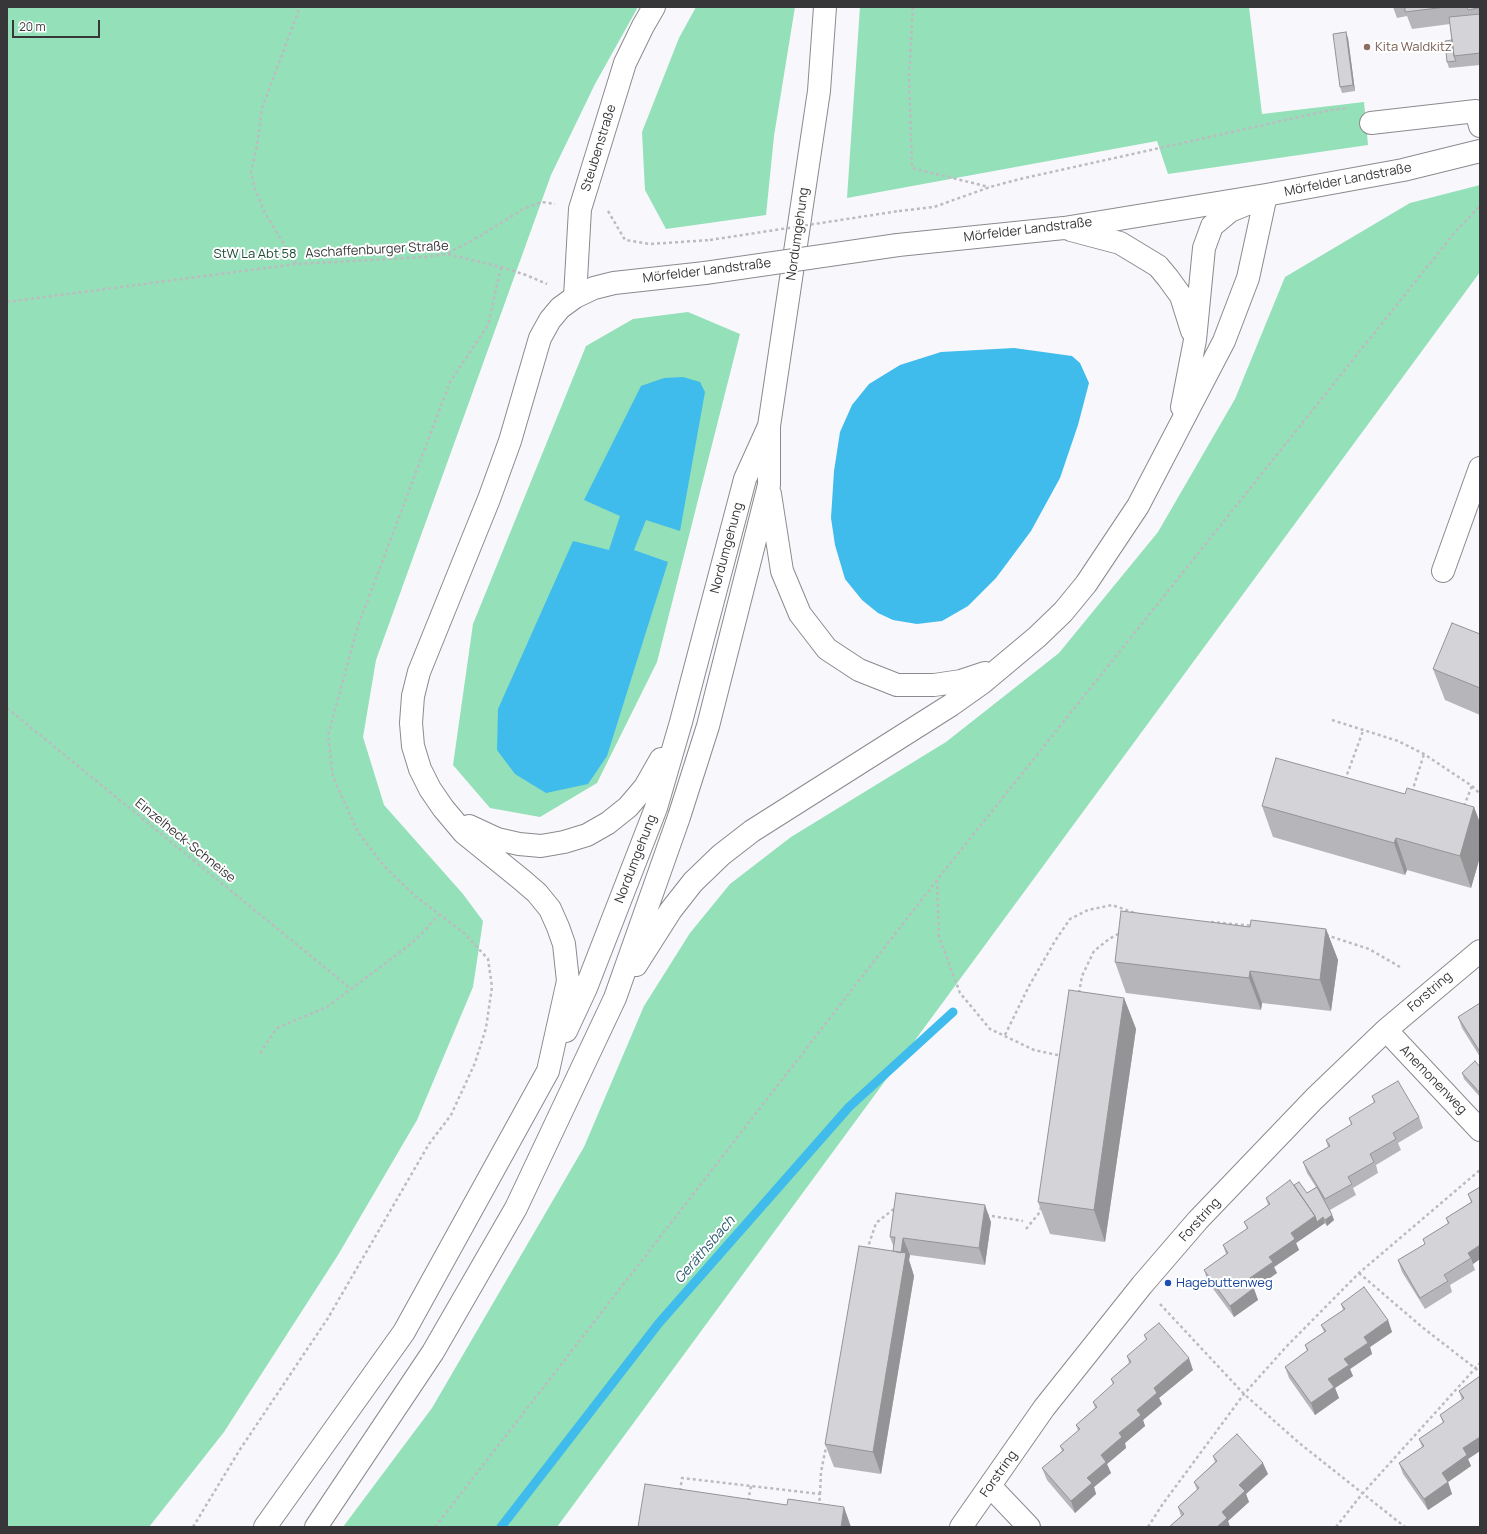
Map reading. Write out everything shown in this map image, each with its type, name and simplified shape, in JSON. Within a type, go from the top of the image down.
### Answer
[{"type":"main road","name":"Steubenstraße","points":[[575,297],[580,209],[625,63],[654,7]]},
{"type":"main road","name":"Nordumgehung","points":[[548,1071],[586,988],[656,808],[682,722],[745,479],[769,426],[819,91],[825,7]]},
{"type":"main road","points":[[1372,123],[1476,111],[1480,126]]},
{"type":"main road","name":"Mörfelder Landstraße","points":[[548,1071],[568,981],[564,944],[558,927],[550,909],[537,893],[464,833],[443,808],[430,789],[420,769],[413,746],[410,723],[413,696],[419,672],[489,499],[510,441],[540,338],[550,320],[560,308],[575,297],[594,288],[614,283],[705,273],[898,245],[1064,228],[1266,195],[1403,170],[1480,151]]},
{"type":"main road","points":[[1163,459],[1183,404],[1195,340],[1204,248],[1212,226],[1230,211],[1266,195]]},
{"type":"main road","points":[[615,998],[671,910],[693,882],[721,855],[752,831],[951,705],[982,683],[1037,637],[1063,612],[1086,584],[1138,506],[1227,334],[1248,278],[1266,195]]},
{"type":"main road","points":[[1064,228],[1120,243],[1158,266],[1181,296],[1195,340]]},
{"type":"main road","points":[[769,426],[769,485],[782,572],[800,614],[827,649],[859,670],[897,684],[934,685],[961,681],[986,673],[1014,657]]},
{"type":"main road","points":[[1443,571],[1480,468]]},
{"type":"main road","points":[[316,1527],[433,1352],[516,1208],[615,998],[679,817],[708,726],[769,485]]},
{"type":"main road","points":[[443,808],[471,827],[497,839],[519,844],[541,846],[564,842],[587,835],[608,823],[628,807],[645,787],[682,722]]},
{"type":"main road","name":"Forstring","points":[[961,1527],[1044,1408],[1142,1285],[1198,1220],[1314,1099],[1386,1030],[1480,951]]},
{"type":"main road","name":"Anemonenweg","points":[[1386,1030],[1480,1130]]},
{"type":"main road","points":[[265,1527],[404,1332],[548,1071]]},
{"type":"main road","points":[[990,1486],[1029,1527]]},
{"type":"path","points":[[296,264],[265,213],[255,189],[251,172],[257,146],[262,108],[300,7]]},
{"type":"path","points":[[913,7],[909,77],[912,168],[990,187]]},
{"type":"path","points":[[710,240],[934,207],[990,187],[1028,178],[1330,110],[1354,108]]},
{"type":"path","points":[[435,1527],[937,880],[1455,232],[1480,206]]},
{"type":"path","name":"Aschaffenburger Straße","points":[[7,302],[296,264],[448,254],[501,267],[526,275],[575,297]]},
{"type":"path","points":[[193,1527],[239,1451],[328,1318],[429,1144],[451,1115],[475,1063],[486,1028],[492,987],[488,959],[464,934],[414,895],[384,866],[358,832],[333,777],[328,734],[358,626],[382,560],[450,382],[488,325],[501,267]]},
{"type":"path","name":"Einzelheck-Schneise","points":[[7,708],[350,988]]},
{"type":"path","points":[[1332,720],[1398,741],[1424,754],[1472,786],[1480,794]]},
{"type":"path","points":[[1345,781],[1363,731]]},
{"type":"path","points":[[1410,799],[1424,754]]},
{"type":"path","points":[[1464,808],[1472,786]]},
{"type":"path","points":[[937,880],[938,937],[960,993],[990,1029],[1034,1050],[1068,1058]]},
{"type":"path","points":[[1005,1035],[1029,986],[1055,941],[1070,919],[1088,910],[1112,905],[1140,915]]},
{"type":"path","points":[[260,1053],[277,1028],[327,1007],[350,988],[412,943],[438,915]]},
{"type":"path","points":[[1207,922],[1260,926]]},
{"type":"path","points":[[1228,931],[1229,923]]},
{"type":"path","points":[[1078,998],[1082,976],[1094,951],[1109,939],[1122,933]]},
{"type":"path","points":[[1320,933],[1369,949],[1400,967]]},
{"type":"path","points":[[1148,1527],[1162,1505],[1244,1394],[1286,1347],[1359,1273],[1480,1170]]},
{"type":"path","points":[[866,1253],[876,1223],[900,1204]]},
{"type":"path","points":[[1026,1229],[1040,1212],[1041,1204]]},
{"type":"path","points":[[982,1214],[1023,1221]]},
{"type":"path","points":[[1359,1273],[1422,1327],[1480,1372]]},
{"type":"path","points":[[1142,1285],[1244,1394],[1298,1442],[1405,1527]]},
{"type":"path","points":[[1336,1527],[1362,1494],[1480,1363]]},
{"type":"path","points":[[819,1509],[821,1472],[828,1436]]},
{"type":"path","points":[[680,1494],[682,1478],[820,1494]]},
{"type":"path","points":[[747,1506],[751,1486]]},
{"type":"green space","name":"StW La Abt 58","points":[[7,7],[638,7],[595,84],[551,175],[376,660],[363,737],[384,805],[463,894],[483,921],[473,987],[417,1120],[338,1255],[224,1432],[149,1527],[7,1527]]},
{"type":"green space","points":[[696,7],[795,7],[774,136],[766,215],[666,229],[645,190],[642,132],[679,38]]},
{"type":"green space","points":[[860,7],[1249,7],[1262,114],[1364,102],[1368,145],[1168,174],[1157,141],[847,198]]},
{"type":"green space","points":[[1480,185],[1480,272],[557,1527],[343,1527],[432,1408],[584,1147],[644,1006],[690,933],[730,884],[791,837],[946,742],[1059,653],[1158,532],[1235,399],[1285,277],[1410,203]]},
{"type":"green space","points":[[688,312],[740,334],[657,662],[597,783],[540,817],[490,808],[453,765],[473,624],[586,346],[633,319]]},
{"type":"water","points":[[1014,348],[1072,356],[1080,363],[1089,383],[1078,425],[1060,478],[1031,531],[996,578],[968,606],[942,621],[917,624],[893,620],[878,613],[862,600],[845,579],[835,545],[831,518],[834,471],[840,432],[852,405],[869,384],[900,365],[941,352]]},
{"type":"water","points":[[683,377],[700,382],[705,392],[680,531],[646,520],[634,550],[668,562],[607,756],[588,784],[546,793],[515,774],[497,750],[498,709],[573,541],[609,550],[620,516],[584,500],[641,386],[664,378]]},
{"type":"building","points":[[1405,7],[1446,7],[1405,12]]},
{"type":"building","points":[[1467,7],[1478,7],[1478,8],[1468,10]]},
{"type":"building","points":[[1480,14],[1480,53],[1454,56],[1449,17]]},
{"type":"building","points":[[1346,32],[1353,85],[1340,87],[1333,34]]},
{"type":"building","points":[[1452,40],[1456,61],[1447,62],[1445,41]]},
{"type":"building","points":[[1452,623],[1480,634],[1480,688],[1433,669]]},
{"type":"building","points":[[1276,758],[1405,794],[1407,788],[1474,807],[1460,856],[1396,838],[1394,843],[1262,806]]},
{"type":"building","points":[[1121,911],[1250,927],[1251,920],[1326,929],[1320,980],[1250,971],[1249,978],[1115,962]]},
{"type":"building","points":[[1069,990],[1124,998],[1094,1210],[1038,1202]]},
{"type":"building","points":[[1480,1003],[1480,1052],[1458,1017]]},
{"type":"building","points":[[1475,1061],[1480,1067],[1480,1093],[1462,1073]]},
{"type":"building","points":[[1398,1081],[1419,1117],[1393,1133],[1396,1139],[1370,1154],[1374,1162],[1348,1177],[1352,1184],[1325,1199],[1303,1162],[1330,1146],[1326,1140],[1352,1124],[1349,1118],[1375,1102],[1372,1096]]},
{"type":"building","points":[[1290,1180],[1315,1216],[1291,1233],[1295,1239],[1269,1257],[1273,1262],[1247,1280],[1254,1288],[1230,1306],[1204,1270],[1228,1253],[1223,1245],[1248,1228],[1244,1222],[1270,1204],[1266,1198]]},
{"type":"building","points":[[1299,1182],[1307,1193],[1317,1187],[1332,1215],[1325,1220],[1323,1217],[1317,1222],[1315,1216],[1294,1185]]},
{"type":"building","points":[[1480,1187],[1480,1245],[1468,1253],[1471,1258],[1444,1275],[1448,1281],[1420,1298],[1398,1260],[1425,1244],[1423,1239],[1449,1223],[1446,1218],[1472,1202],[1468,1194]]},
{"type":"building","points":[[896,1193],[985,1205],[979,1248],[903,1238],[901,1253],[893,1251],[895,1237],[890,1237]]},
{"type":"building","points":[[859,1246],[906,1253],[873,1452],[825,1444]]},
{"type":"building","points":[[1364,1287],[1388,1320],[1364,1337],[1368,1343],[1344,1359],[1349,1365],[1328,1379],[1334,1387],[1311,1403],[1285,1367],[1308,1350],[1305,1345],[1326,1331],[1321,1325],[1345,1309],[1341,1304]]},
{"type":"building","points":[[1159,1323],[1189,1358],[1154,1388],[1157,1393],[1137,1410],[1141,1415],[1119,1433],[1122,1437],[1101,1455],[1106,1462],[1087,1478],[1092,1483],[1071,1501],[1042,1468],[1064,1450],[1060,1446],[1080,1429],[1076,1425],[1097,1407],[1093,1402],[1114,1383],[1111,1379],[1131,1362],[1127,1356],[1147,1339],[1144,1335]]},
{"type":"building","points":[[1480,1376],[1480,1437],[1463,1448],[1467,1455],[1442,1473],[1448,1482],[1424,1499],[1399,1463],[1424,1446],[1419,1439],[1444,1422],[1440,1415],[1464,1398],[1459,1391]]},
{"type":"building","points":[[1237,1434],[1263,1463],[1239,1485],[1245,1491],[1222,1512],[1227,1518],[1217,1527],[1169,1527],[1184,1514],[1178,1507],[1199,1488],[1194,1482],[1217,1461],[1213,1456]]},
{"type":"building","points":[[645,1484],[787,1505],[788,1499],[844,1507],[841,1527],[638,1527]]},
{"type":"waterway","name":"Geräthsbach","points":[[501,1527],[659,1323],[849,1107],[953,1012]]},
{"type":"place","name":"Kita Waldkitz","points":[[1367,47]]},
{"type":"place","name":"Hagebuttenweg","points":[[1168,1283]]}]
